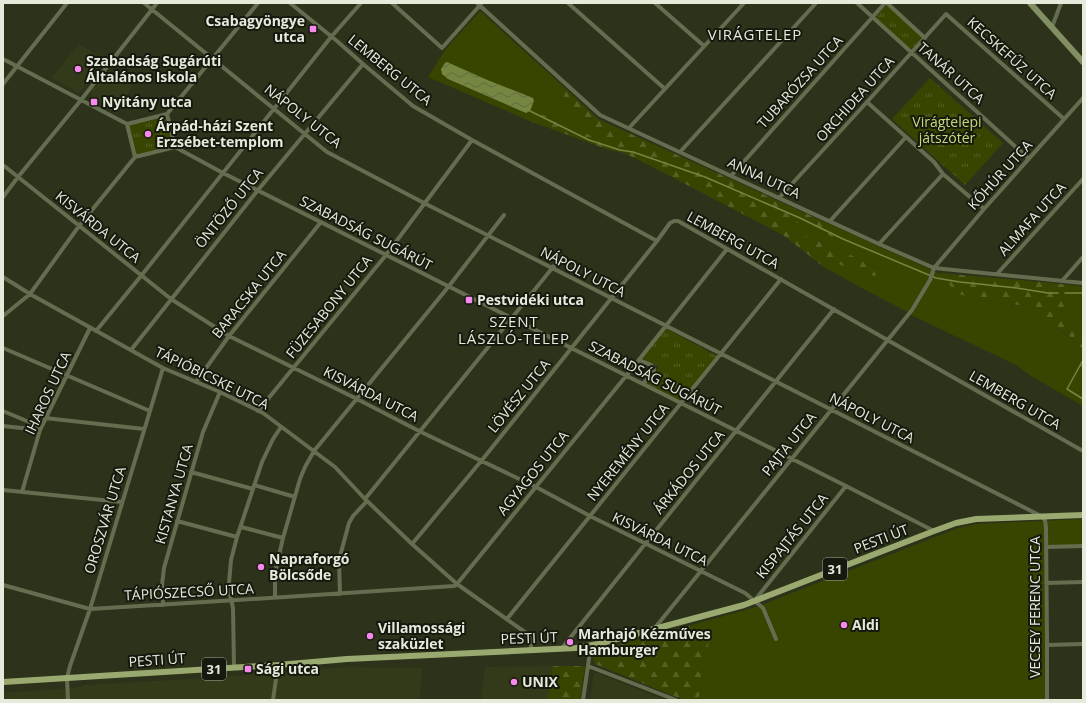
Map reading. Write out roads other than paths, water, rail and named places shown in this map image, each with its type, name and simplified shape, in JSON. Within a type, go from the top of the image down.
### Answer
[{"type":"main road","points":[[1030,3],[1083,62]]},
{"type":"main road","name":"PESTI ÚT","points":[[3,682],[278,665],[347,659],[562,649],[591,646],[744,605],[956,523],[976,519],[1083,515]]},
{"type":"street","points":[[3,84],[67,3]]},
{"type":"street","name":"NÁPOLY UTCA","points":[[144,3],[327,152],[488,236],[1041,516]]},
{"type":"street","points":[[3,197],[157,3]]},
{"type":"street","points":[[3,59],[127,124],[167,114],[258,3]]},
{"type":"street","name":"LEMBERG UTCA","points":[[290,3],[413,106],[472,140],[657,241],[670,223],[678,221],[1083,451]]},
{"type":"street","points":[[96,330],[361,3]]},
{"type":"street","points":[[392,3],[442,48],[479,4]]},
{"type":"street","points":[[568,3],[665,89]]},
{"type":"street","points":[[655,3],[704,46]]},
{"type":"street","points":[[629,128],[744,3]]},
{"type":"street","points":[[680,152],[816,3]]},
{"type":"street","name":"TANÁR UTCA","points":[[857,3],[1029,159]]},
{"type":"street","name":"TANÁR UTCA","points":[[886,3],[925,38]]},
{"type":"street","name":"TUBARÓZSA UTCA","points":[[731,176],[886,3]]},
{"type":"street","points":[[1052,27],[1062,3]]},
{"type":"street","name":"ANNA UTCA","points":[[479,4],[600,115],[731,176],[934,268],[1083,283]]},
{"type":"street","name":"ORCHIDEA UTCA","points":[[779,198],[946,14]]},
{"type":"street","name":"KECSKEFŰZ UTCA","points":[[946,14],[1064,119]]},
{"type":"street","name":"ÖNTÖZŐ UTCA","points":[[131,350],[258,190],[363,64]]},
{"type":"street","name":"KŐHÚR UTCA","points":[[934,268],[984,209],[1083,98]]},
{"type":"street","points":[[867,102],[934,162],[943,174],[984,209]]},
{"type":"street","points":[[3,316],[30,294],[79,226],[135,157],[175,147],[167,114]]},
{"type":"street","points":[[127,124],[135,157]]},
{"type":"street","points":[[830,221],[906,137]]},
{"type":"street","name":"FÜZESABONY UTCA","points":[[258,411],[386,255],[472,140]]},
{"type":"street","name":"SZABADSÁG SUGÁRÚT","points":[[175,147],[223,173],[934,531]]},
{"type":"street","name":"KISVÁRDA UTCA","points":[[3,165],[171,299],[229,336],[358,399],[420,432],[482,460],[536,487],[645,544],[745,593],[755,600]]},
{"type":"street","points":[[879,244],[943,174]]},
{"type":"street","name":"ALMAFA UTCA","points":[[997,274],[1083,179]]},
{"type":"street","points":[[275,598],[275,573],[283,538],[305,467],[314,451],[358,399],[504,215]]},
{"type":"street","name":"BARACSKA UTCA","points":[[196,382],[229,336],[321,222]]},
{"type":"street","name":"LÖVÉSZ UTCA","points":[[412,544],[482,460],[657,241]]},
{"type":"street","points":[[643,384],[654,371],[654,368],[639,360],[727,249]]},
{"type":"street","points":[[340,594],[340,555],[349,523],[353,516],[562,256]]},
{"type":"street","points":[[1062,281],[1083,257]]},
{"type":"street","name":"PAJTA UTCA","points":[[654,629],[912,310],[930,280],[934,268]]},
{"type":"street","name":"TÁPIÓBICSKE UTCA","points":[[3,277],[30,294],[163,368],[220,392],[258,411],[281,427],[342,473],[366,500],[457,584],[529,635],[531,640],[531,650]]},
{"type":"street","name":"NYEREMÉNY UTCA","points":[[507,619],[781,279]]},
{"type":"street","name":"ÁRKÁDOS UTCA","points":[[562,649],[834,310]]},
{"type":"street","name":"IHAROS UTCA","points":[[22,492],[41,428],[68,376],[90,328]]},
{"type":"street","points":[[3,348],[150,411]]},
{"type":"street","name":"AGYAGOS UTCA","points":[[457,584],[639,360]]},
{"type":"street","name":"OROSZVÁR UTCA","points":[[68,700],[67,678],[70,666],[90,609],[163,368]]},
{"type":"street","name":"KISTANYA UTCA","points":[[163,605],[162,585],[164,568],[203,432],[220,392]]},
{"type":"street","points":[[3,411],[41,428]]},
{"type":"street","points":[[46,418],[144,429]]},
{"type":"street","points":[[3,426],[41,428]]},
{"type":"street","points":[[234,667],[233,608],[230,595],[229,571],[231,560],[237,537],[262,462],[267,450],[281,427]]},
{"type":"street","points":[[191,472],[295,497]]},
{"type":"street","name":"KISPAJTÁS UTCA","points":[[755,600],[846,486]]},
{"type":"street","points":[[3,490],[122,502]]},
{"type":"street","name":"VECSEY FERENC UTCA","points":[[1041,516],[1045,520],[1046,547],[1047,700]]},
{"type":"street","points":[[178,521],[237,537]]},
{"type":"street","points":[[241,527],[283,538]]},
{"type":"street","points":[[1046,547],[1083,546]]},
{"type":"street","points":[[1046,583],[1083,582]]},
{"type":"street","name":"TÁPIÓSZECSŐ UTCA","points":[[3,585],[90,609],[450,587],[457,584]]},
{"type":"street","points":[[755,600],[763,608],[776,639]]},
{"type":"street","points":[[1047,644],[1083,644]]},
{"type":"street","points":[[583,700],[591,646]]},
{"type":"street","points":[[273,700],[278,665]]},
{"type":"street","points":[[588,666],[676,700]]},
{"type":"water","points":[[447,62],[533,98],[534,101],[530,111],[526,113],[448,79],[442,74],[441,69]]},
{"type":"waterway","points":[[530,111],[589,140],[620,150],[633,152],[705,177],[800,218],[843,239],[936,278],[1048,293],[1058,293]]},
{"type":"waterway","points":[[1065,293],[1083,293]]},
{"type":"waterway","points":[[1083,360],[1067,389],[1083,399]]},
{"type":"place","name":"Csabagyöngye utca","points":[[313,29]]},
{"type":"place","name":"Szabadság Sugárúti Általános Iskola","points":[[78,69]]},
{"type":"place","name":"Nyitány utca","points":[[94,102]]},
{"type":"place","name":"Árpád-házi Szent Erzsébet-templom","points":[[148,134]]},
{"type":"place","name":"Pestvidéki utca","points":[[469,300]]},
{"type":"place","name":"Napraforgó Bölcsőde","points":[[261,567]]},
{"type":"place","name":"Aldi","points":[[844,625]]},
{"type":"place","name":"Villamossági szaküzlet","points":[[370,636]]},
{"type":"place","name":"Marhajó Kézműves Hamburger","points":[[570,642]]},
{"type":"place","name":"Sági utca","points":[[248,669]]},
{"type":"place","name":"UNIX","points":[[514,682]]},
{"type":"district","name":"VIRÁGTELEP","points":[[755,35]]},
{"type":"district","name":"SZENT LÁSZLÓ-TELEP","points":[[514,330]]},
{"type":"park label","name":"Virágtelepi játszótér","points":[[947,130]]}]
